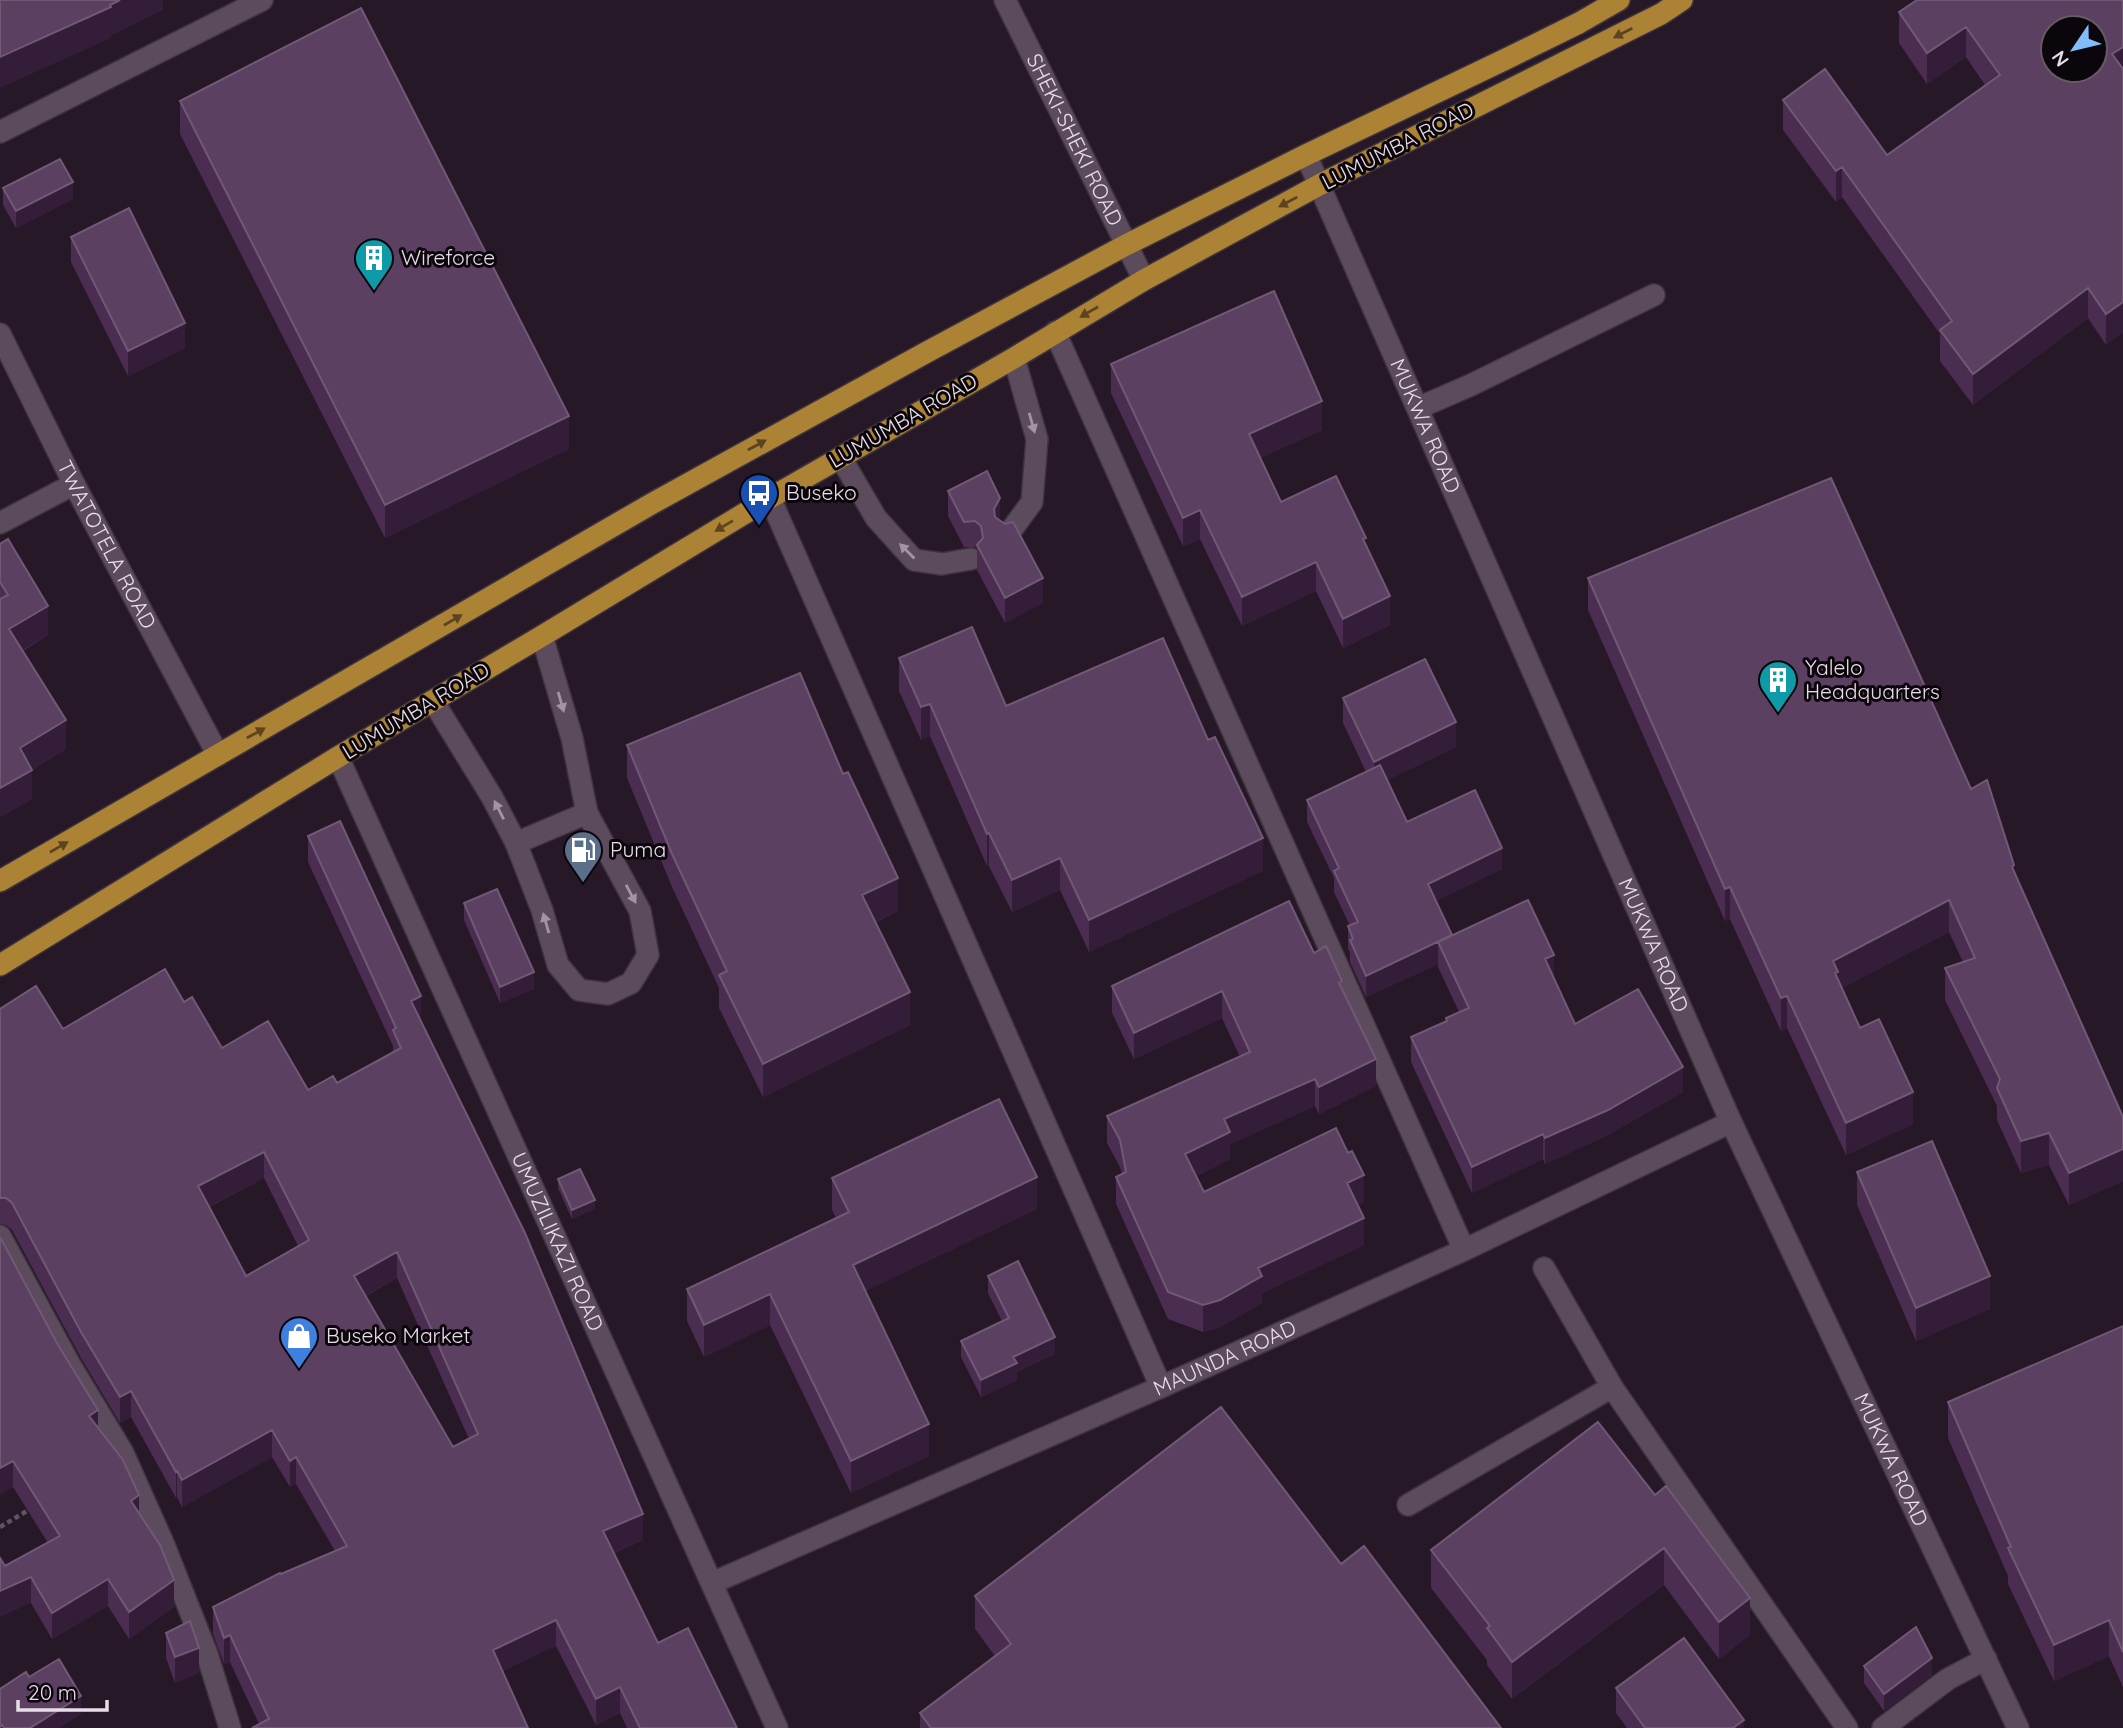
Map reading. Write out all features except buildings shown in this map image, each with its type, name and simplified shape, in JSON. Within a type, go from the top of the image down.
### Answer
[{"type":"main road","name":"LUMUMBA ROAD","points":[[0,881],[653,503],[1126,245],[1579,23],[1619,0]]},
{"type":"main road","name":"LUMUMBA ROAD","points":[[0,965],[338,757],[770,498],[1144,280],[1319,185],[1661,14],[1682,0]]},
{"type":"street","points":[[0,132],[262,0]]},
{"type":"street","name":"SHEKI-SHEKI ROAD","points":[[1005,0],[1144,280]]},
{"type":"street","name":"MUKWA ROAD","points":[[1306,155],[1731,1122],[2018,1728]]},
{"type":"street","points":[[1418,408],[1471,385],[1654,295]]},
{"type":"street","points":[[1055,332],[1464,1250]]},
{"type":"street","name":"TWATOTELA ROAD","points":[[0,334],[74,484],[218,755]]},
{"type":"street","points":[[1007,536],[1032,502],[1037,439],[1014,358]]},
{"type":"street","points":[[841,457],[876,518],[914,559],[942,564],[971,559]]},
{"type":"street","points":[[0,523],[74,484]]},
{"type":"street","points":[[770,498],[1161,1387]]},
{"type":"street","points":[[433,701],[492,797],[516,843],[542,910],[558,965],[579,990],[608,994],[631,983],[648,955],[640,911],[587,813],[572,738],[542,636]]},
{"type":"street","name":"UMUZILIKAZI ROAD","points":[[338,757],[777,1728]]},
{"type":"street","points":[[516,843],[587,813]]},
{"type":"street","name":"MAUNDA ROAD","points":[[712,1583],[1161,1387],[1464,1250],[1731,1122]]},
{"type":"street","points":[[0,1236],[70,1365],[123,1453],[164,1545],[207,1654],[230,1728]]},
{"type":"street","points":[[1545,1268],[1612,1387],[1847,1728]]},
{"type":"street","points":[[1408,1505],[1612,1387]]},
{"type":"street","points":[[1883,1728],[1948,1679],[1986,1659]]},
{"type":"path","points":[[0,1527],[33,1507]]},
{"type":"place","name":"Wireforce","points":[[374,292]]},
{"type":"place","name":"Buseko","points":[[759,527]]},
{"type":"place","name":"Yalelo Headquarters","points":[[1778,714]]},
{"type":"place","name":"Puma","points":[[583,884]]},
{"type":"place","name":"Buseko Market","points":[[299,1370]]}]
